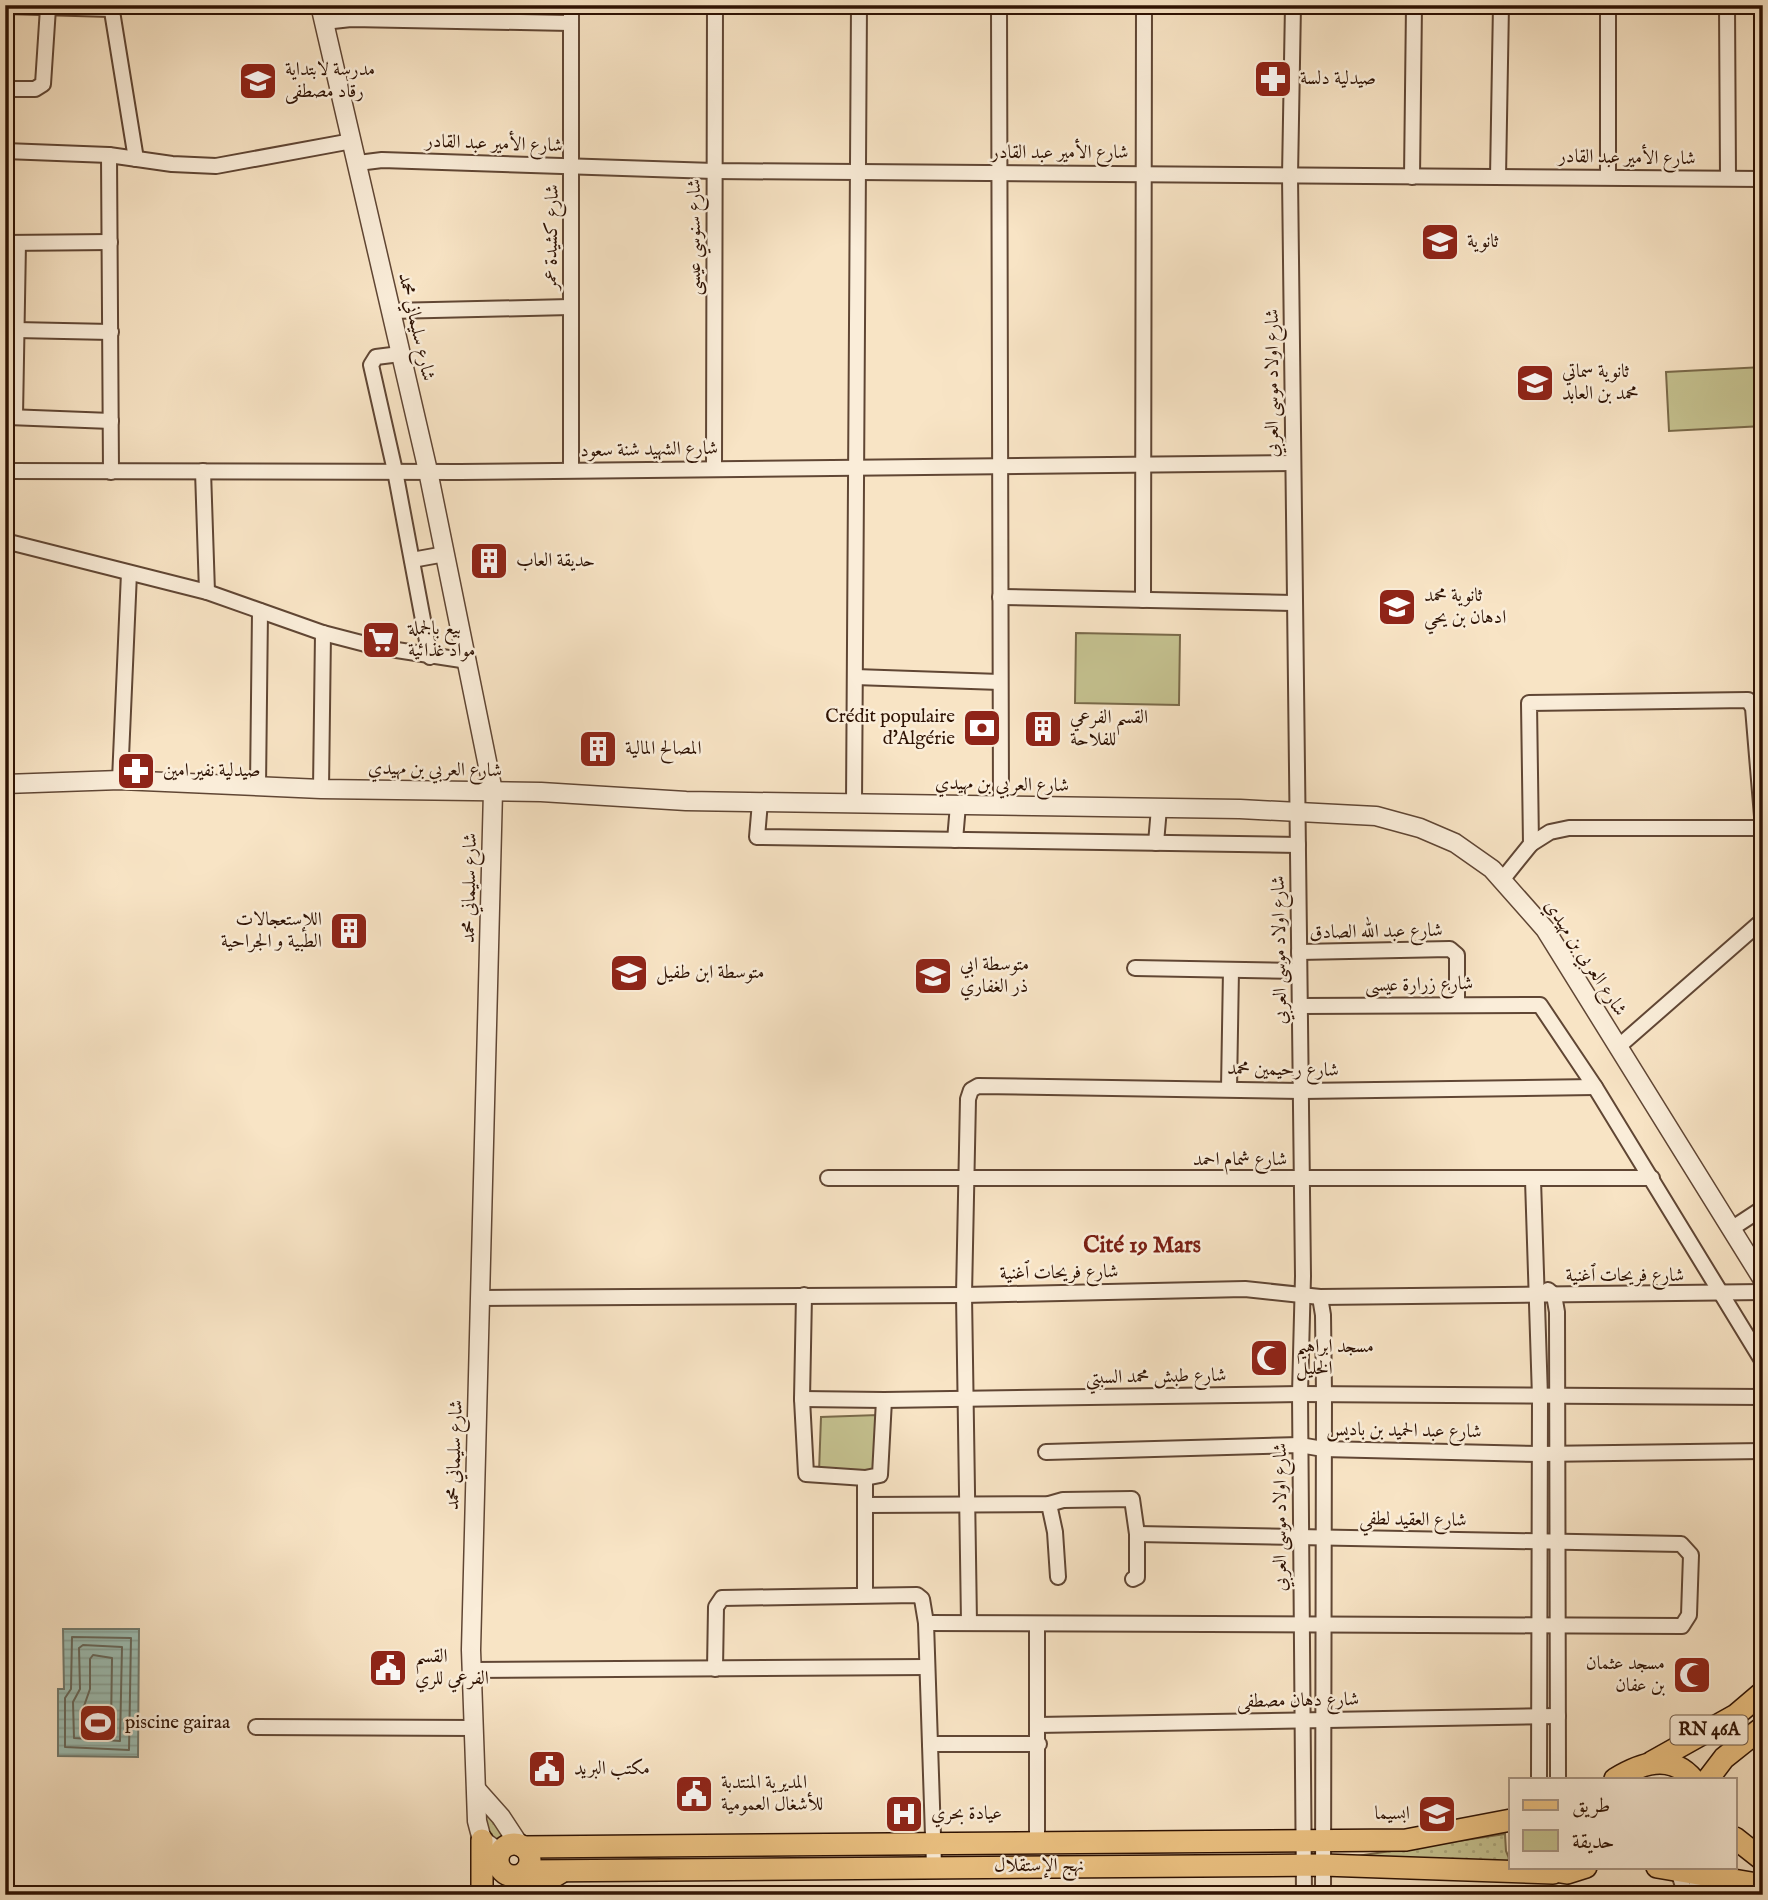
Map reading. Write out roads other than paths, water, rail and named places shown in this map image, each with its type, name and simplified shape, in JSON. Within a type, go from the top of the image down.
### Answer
[{"type":"main road","name":"RN 46A","points":[[1652,1762],[1736,1715],[1763,1692]]},
{"type":"main road","name":"RN 46A","points":[[1709,1778],[1724,1758],[1763,1727]]},
{"type":"main road","points":[[1617,1778],[1652,1762],[1671,1764],[1692,1778]]},
{"type":"main road","name":"نهج الإستقلال","points":[[510,1852],[932,1842],[1406,1840],[1509,1820]]},
{"type":"main road","points":[[1736,1839],[1763,1860]]},
{"type":"main road","points":[[481,1894],[482,1840]]},
{"type":"main road","points":[[481,1894],[510,1852]]},
{"type":"main road","points":[[510,1852],[529,1856],[519,1884],[503,1872],[510,1852]]},
{"type":"main road","name":"نهج الإستقلال","points":[[519,1884],[578,1868],[1314,1866],[1545,1870],[1567,1873],[1583,1868]]},
{"type":"main road","points":[[1685,1875],[1720,1888],[1763,1885]]},
{"type":"street","name":"شارع كشيدة عمر","points":[[571,5],[571,470]]},
{"type":"street","name":"شارع سنوسي عيسى","points":[[714,469],[715,5]]},
{"type":"street","points":[[854,804],[859,5]]},
{"type":"street","points":[[999,5],[1001,806]]},
{"type":"street","points":[[1143,600],[1144,5]]},
{"type":"street","name":"شارع اولاد موسى العربي","points":[[1293,5],[1290,176],[1303,1295],[1300,1394],[1302,1720],[1314,1840]]},
{"type":"street","points":[[1412,177],[1414,5]]},
{"type":"street","points":[[1498,177],[1500,5]]},
{"type":"street","points":[[1608,5],[1608,176]]},
{"type":"street","points":[[1727,5],[1728,178]]},
{"type":"street","points":[[5,6],[111,7],[136,159]]},
{"type":"street","points":[[5,89],[36,89],[43,84],[48,8]]},
{"type":"street","points":[[322,14],[351,19],[570,23]]},
{"type":"street","name":"شارع سليماني محمد","points":[[322,14],[428,471],[493,792],[471,1670],[477,1821],[482,1840]]},
{"type":"street","points":[[5,152],[109,155],[172,164],[216,166],[352,141]]},
{"type":"street","points":[[109,155],[111,472]]},
{"type":"street","name":"شارع الأمير عبد القادر","points":[[358,163],[382,160],[858,173],[1000,171],[1763,179]]},
{"type":"street","points":[[110,242],[12,243],[16,330],[10,416],[111,421]]},
{"type":"street","points":[[390,311],[570,307]]},
{"type":"street","points":[[16,330],[111,332]]},
{"type":"street","points":[[400,354],[376,357],[371,365],[395,471],[430,657]]},
{"type":"street","name":"شارع الشهيد شنة سعود","points":[[5,471],[428,471],[1293,463]]},
{"type":"street","points":[[203,471],[208,592]]},
{"type":"street","points":[[5,541],[208,592],[323,633],[430,657],[468,661]]},
{"type":"street","points":[[412,560],[445,554]]},
{"type":"street","points":[[120,780],[129,573]]},
{"type":"street","points":[[1000,597],[1293,603]]},
{"type":"street","points":[[258,786],[260,611]]},
{"type":"street","points":[[321,789],[323,633]]},
{"type":"street","points":[[855,677],[1000,682]]},
{"type":"street","points":[[1502,880],[1531,844],[1550,832],[1569,828],[1763,828],[1754,708],[1748,701],[1529,703],[1531,844]]},
{"type":"street","name":"شارع العربي بن مهيدي","points":[[5,784],[120,780],[760,802],[1297,811],[1376,816],[1420,828],[1455,843],[1502,880],[1545,929],[1763,1280]]},
{"type":"street","points":[[760,802],[757,837],[1298,845]]},
{"type":"street","points":[[955,840],[958,805]]},
{"type":"street","points":[[1156,843],[1159,808]]},
{"type":"street","points":[[1618,1047],[1763,920]]},
{"type":"street","name":"شارع عبد الله الصادق","points":[[1298,952],[1455,951],[1457,1004]]},
{"type":"street","points":[[1135,968],[1299,971]]},
{"type":"street","points":[[1229,1089],[1231,970]]},
{"type":"street","name":"شارع زرارة عيسى","points":[[1299,1006],[1540,1005],[1595,1087]]},
{"type":"street","name":"شارع رحيمين محمد","points":[[968,1178],[968,1099],[971,1090],[978,1086],[1301,1091],[1595,1087]]},
{"type":"street","points":[[1595,1087],[1724,1294],[1763,1362]]},
{"type":"street","name":"شارع شمام احمد","points":[[828,1178],[1533,1181],[1652,1178]]},
{"type":"street","points":[[968,1178],[964,1295],[969,1622]]},
{"type":"street","points":[[1533,1181],[1540,1397],[1539,1778]]},
{"type":"street","points":[[1731,1229],[1763,1208]]},
{"type":"street","name":"شارع فريحات ٱغنية","points":[[481,1298],[964,1295],[1245,1289],[1320,1297],[1536,1288],[1554,1295],[1763,1292]]},
{"type":"street","points":[[804,1295],[802,1398],[806,1474],[865,1478],[882,1472],[884,1400]]},
{"type":"street","points":[[1554,1295],[1557,1312],[1559,1397],[1558,1778]]},
{"type":"street","name":"شارع اولاد موسى العربي","points":[[1320,1297],[1323,1315],[1324,1394],[1322,1720],[1314,1866],[1323,1895]]},
{"type":"street","name":"شارع طبش محمد السبتي","points":[[802,1398],[884,1400],[1300,1394],[1763,1397]]},
{"type":"street","name":"شارع عبد الحميد بن باديس","points":[[1046,1452],[1300,1445],[1323,1450],[1540,1454],[1763,1451]]},
{"type":"street","points":[[865,1478],[866,1594]]},
{"type":"street","points":[[865,1505],[968,1506],[1132,1499],[1137,1534],[1137,1577],[1133,1579]]},
{"type":"street","points":[[1049,1504],[1055,1532],[1058,1577]]},
{"type":"street","name":"شارع العقيد لطفي","points":[[1137,1534],[1681,1544],[1691,1555],[1689,1615],[1682,1626],[1559,1625]]},
{"type":"street","points":[[715,1669],[716,1607],[717,1601],[722,1598],[866,1594],[917,1595],[922,1599],[926,1623],[934,1866]]},
{"type":"street","points":[[926,1623],[1559,1625]]},
{"type":"street","points":[[1037,1625],[1037,1843]]},
{"type":"street","points":[[471,1670],[926,1667]]},
{"type":"street","name":"شارع دهان مصطفى","points":[[1037,1725],[1559,1716]]},
{"type":"street","points":[[257,1727],[475,1728]]},
{"type":"street","points":[[929,1744],[1039,1744]]},
{"type":"street","points":[[477,1790],[501,1816],[510,1852]]},
{"type":"street","points":[[482,1840],[510,1852]]},
{"type":"street","name":"شارع اولاد موسى العربي","points":[[1304,1895],[1314,1866]]},
{"type":"street","points":[[1685,1875],[1686,1895]]},
{"type":"water","name":"piscine gairaa","points":[[63,1629],[139,1629],[138,1757],[58,1756],[58,1689],[64,1689]]},
{"type":"place","name":"صيدلية دلسة","points":[[1273,79]]},
{"type":"place","name":"مدرسة لابتداية رقاد مصطفى","points":[[258,81]]},
{"type":"place","name":"ثانوية","points":[[1440,242]]},
{"type":"place","name":"ثانوية سماتي محمد بن العابد","points":[[1535,383]]},
{"type":"place","name":"حديقة العاب","points":[[489,561]]},
{"type":"place","name":"ثانوية محمد ادهان بن يحي","points":[[1397,607]]},
{"type":"place","name":"بيع بالجملة مواد غذائية","points":[[381,640]]},
{"type":"place","name":"Crédit populaire d'Algérie","points":[[982,728]]},
{"type":"place","name":"القسم الفرعي للفلاحة","points":[[1043,729]]},
{"type":"place","name":"المصالح المالية","points":[[598,749]]},
{"type":"place","name":"صيدلية نفير امين","points":[[136,771]]},
{"type":"place","name":"اللإستعجالات الطبية و الجراحية","points":[[349,931]]},
{"type":"place","name":"متوسطة ابن طفيل","points":[[629,973]]},
{"type":"place","name":"متوسطة ابي ذر الغفاري","points":[[933,976]]},
{"type":"place","name":"مسجد ابراهيم الخليل","points":[[1269,1358]]},
{"type":"place","name":"القسم الفرعي للري","points":[[388,1668]]},
{"type":"place","name":"مسجد عثمان بن عفان","points":[[1692,1675]]},
{"type":"place","name":"piscine gairaa","points":[[98,1723]]},
{"type":"place","name":"مكتب البريد","points":[[547,1769]]},
{"type":"place","name":"المديرية المنتدبة للأشغال العمومية","points":[[694,1794]]},
{"type":"place","name":"عيادة بحري","points":[[904,1814]]},
{"type":"place","name":"ابسيما","points":[[1437,1814]]},
{"type":"district","name":"Cité 19 Mars","points":[[1142,1245]]}]
